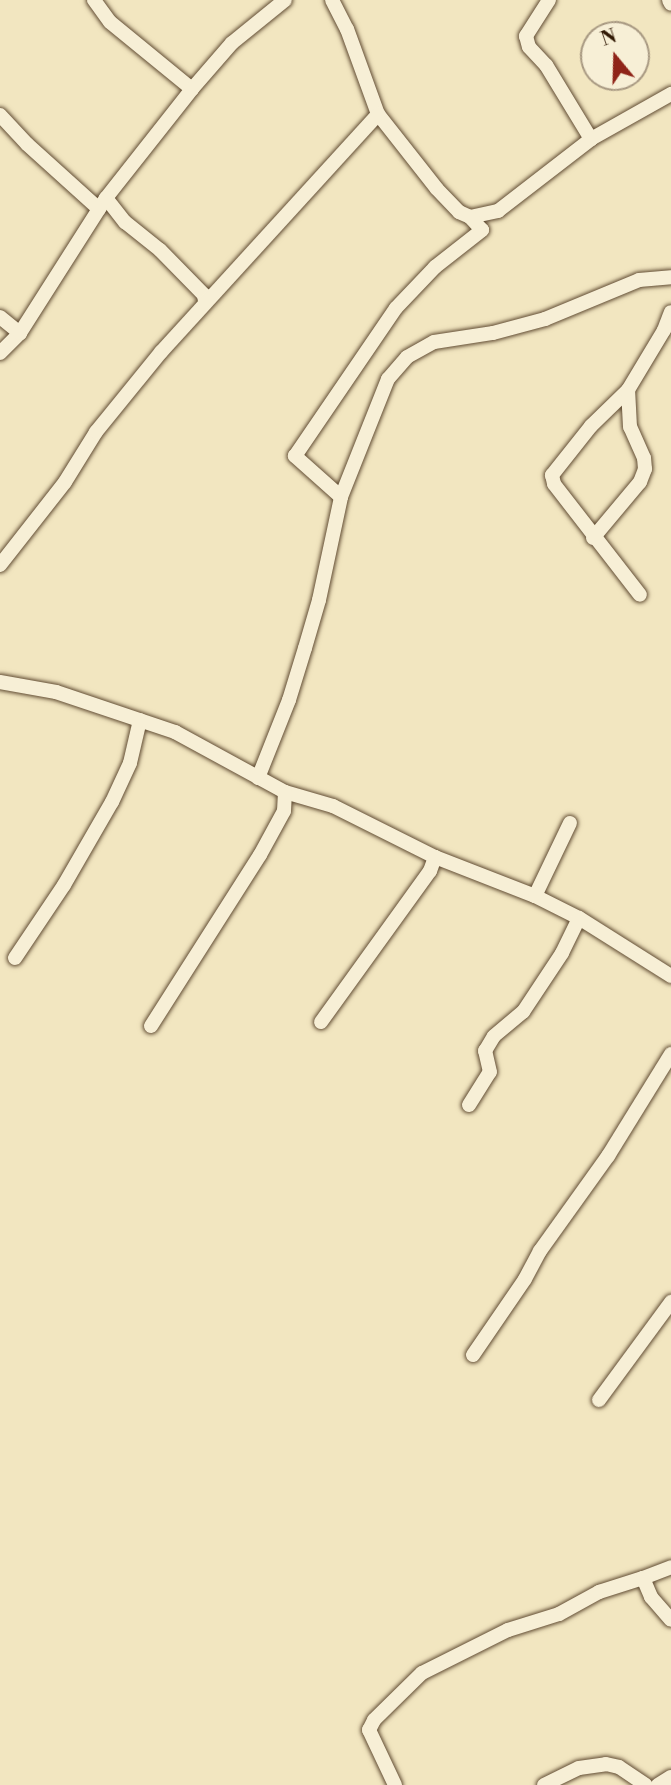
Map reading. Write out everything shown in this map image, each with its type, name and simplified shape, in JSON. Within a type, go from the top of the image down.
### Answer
[{"type":"street","points":[[94,0],[110,23],[192,89]]},
{"type":"street","points":[[0,353],[20,333],[103,204],[192,89],[232,43],[285,0]]},
{"type":"street","points":[[332,0],[347,29],[378,114],[437,189],[459,212],[470,217],[482,230],[435,267],[396,308],[295,456],[341,497]]},
{"type":"street","points":[[549,0],[526,36],[529,47],[546,65],[591,139]]},
{"type":"street","points":[[470,217],[498,211],[591,139],[671,94]]},
{"type":"street","points":[[0,565],[65,482],[120,401],[205,301],[378,114]]},
{"type":"street","points":[[0,115],[27,144],[160,250],[204,295],[205,301]]},
{"type":"street","points":[[258,778],[289,700],[309,636],[341,497],[388,379],[421,347],[493,334],[545,319],[639,279],[671,276]]},
{"type":"street","points":[[640,595],[593,538],[554,484],[552,475],[591,426],[628,390],[664,330],[671,312]]},
{"type":"street","points":[[0,317],[20,333]]},
{"type":"street","points":[[593,538],[640,482],[645,469],[644,458],[630,426],[628,390]]},
{"type":"street","points":[[0,682],[56,692],[176,732],[285,792],[333,806],[435,857],[535,896],[579,918],[671,976]]},
{"type":"street","points":[[15,958],[64,885],[112,803],[130,763],[140,720]]},
{"type":"street","points":[[151,1026],[260,855],[284,811],[285,792]]},
{"type":"street","points":[[535,896],[569,823]]},
{"type":"street","points":[[321,1022],[430,871],[435,857]]},
{"type":"street","points":[[469,1105],[490,1072],[485,1051],[494,1036],[523,1012],[562,953],[579,918]]},
{"type":"street","points":[[473,1355],[525,1279],[540,1251],[608,1156],[671,1054]]},
{"type":"street","points":[[599,1400],[645,1342],[663,1309],[671,1301]]},
{"type":"street","points":[[395,1785],[369,1730],[373,1720],[422,1673],[508,1630],[559,1614],[599,1592],[671,1567]]},
{"type":"street","points":[[643,1578],[652,1597],[671,1620]]},
{"type":"street","points":[[544,1785],[579,1768],[606,1764],[620,1767],[646,1785]]},
{"type":"street","points":[[658,1785],[671,1777]]}]
